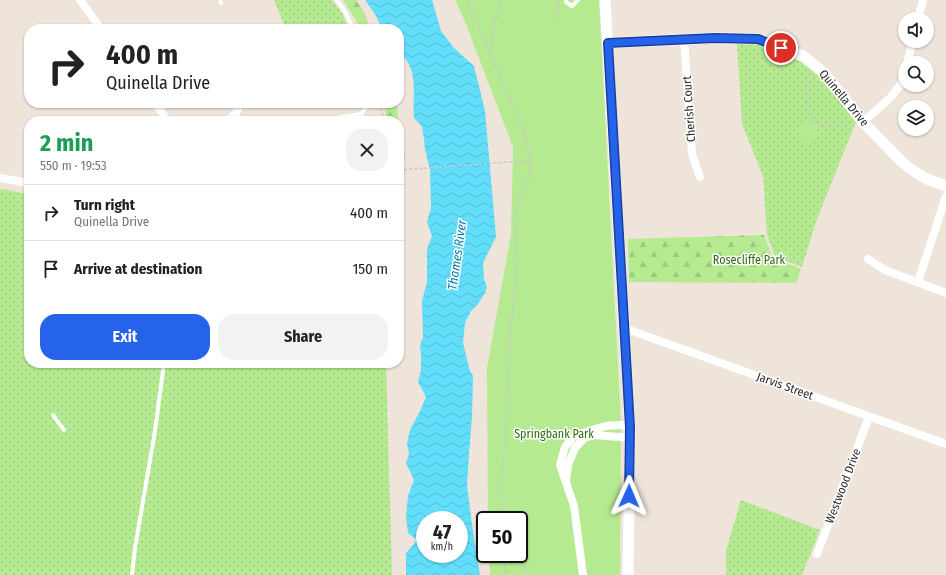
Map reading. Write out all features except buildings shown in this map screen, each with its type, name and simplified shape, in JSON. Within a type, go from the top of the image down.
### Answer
[{"type":"main road","points":[[605,0],[630,432],[628,575]]},
{"type":"main road","name":"Quinella Drive","points":[[608,43],[715,38],[758,39],[803,56],[824,73],[861,119],[892,153],[915,172],[927,179],[946,186]]},
{"type":"street","points":[[80,0],[97,24]]},
{"type":"street","points":[[920,12],[923,0]]},
{"type":"street","name":"Cherish Court","points":[[684,39],[692,154],[700,177]]},
{"type":"street","points":[[861,119],[890,98],[898,88]]},
{"type":"street","points":[[0,178],[24,182]]},
{"type":"street","points":[[918,282],[946,196]]},
{"type":"street","points":[[868,259],[885,270],[946,293]]},
{"type":"street","name":"Jarvis Street","points":[[624,328],[946,444]]},
{"type":"street","name":"Westwood Drive","points":[[817,554],[869,417]]},
{"type":"street","points":[[583,575],[574,506],[560,465],[565,447],[574,436],[606,426],[621,425],[630,432]]},
{"type":"street","points":[[566,484],[568,465],[575,448],[584,438],[630,432]]},
{"type":"lane","points":[[337,0],[351,24]]},
{"type":"lane","points":[[566,0],[566,2],[572,6],[578,0]]},
{"type":"lane","points":[[348,116],[362,114],[366,108]]},
{"type":"lane","points":[[132,575],[163,368]]},
{"type":"lane","points":[[53,415],[64,430]]},
{"type":"path","points":[[467,0],[525,134],[531,161],[528,179],[515,207],[517,264],[510,340],[501,493],[502,511]]},
{"type":"path","points":[[490,54],[493,29],[501,0]]},
{"type":"path","points":[[558,0],[560,20]]},
{"type":"path","points":[[810,62],[806,92],[807,103],[812,119],[823,127],[836,129],[842,128],[861,119]]},
{"type":"path","points":[[404,170],[531,161]]},
{"type":"path","points":[[504,563],[505,575]]},
{"type":"path","points":[[521,563],[530,575]]},
{"type":"green space","points":[[274,0],[332,0],[342,13],[347,24],[284,24]]},
{"type":"green space","points":[[343,0],[356,0],[364,12],[368,24],[358,24]]},
{"type":"green space","name":"Springbank Park","points":[[455,0],[599,0],[621,425],[620,575],[490,575],[489,563],[528,563],[528,511],[488,511],[487,368],[511,234],[513,147],[464,19]]},
{"type":"green space","name":"Rosecliffe Park","points":[[737,44],[754,44],[770,47],[793,56],[818,74],[858,122],[855,124],[817,219],[802,267],[775,256],[767,235],[763,176],[742,124]]},
{"type":"green space","points":[[385,108],[397,108],[398,116],[386,116]]},
{"type":"green space","points":[[804,122],[812,122],[818,128],[818,136],[812,142],[804,142],[798,136],[798,128]]},
{"type":"green space","points":[[0,189],[24,193],[24,368],[386,368],[392,575],[0,575]]},
{"type":"green space","name":"Rosecliffe Park","points":[[764,235],[773,258],[801,269],[796,283],[629,282],[628,239]]},
{"type":"green space","points":[[741,500],[820,530],[802,575],[726,575],[726,551]]},
{"type":"water","name":"Thames River","points":[[365,0],[432,0],[441,31],[454,48],[474,66],[485,111],[496,237],[483,263],[484,279],[487,287],[485,293],[478,304],[471,311],[465,323],[463,343],[470,371],[473,376],[472,417],[467,486],[476,551],[476,563],[478,563],[480,575],[406,575],[406,553],[416,541],[416,563],[468,563],[468,511],[416,511],[416,539],[408,533],[406,517],[408,496],[414,480],[406,463],[409,454],[407,443],[410,430],[426,397],[418,382],[421,370],[420,346],[423,337],[422,301],[427,282],[427,249],[432,236],[427,222],[431,208],[430,170],[425,150],[422,127],[414,118],[414,82],[410,68],[404,58],[404,24],[380,24],[375,14]]},
{"type":"route","points":[[629,496],[630,427],[608,43],[715,38],[758,39],[781,48]]}]
